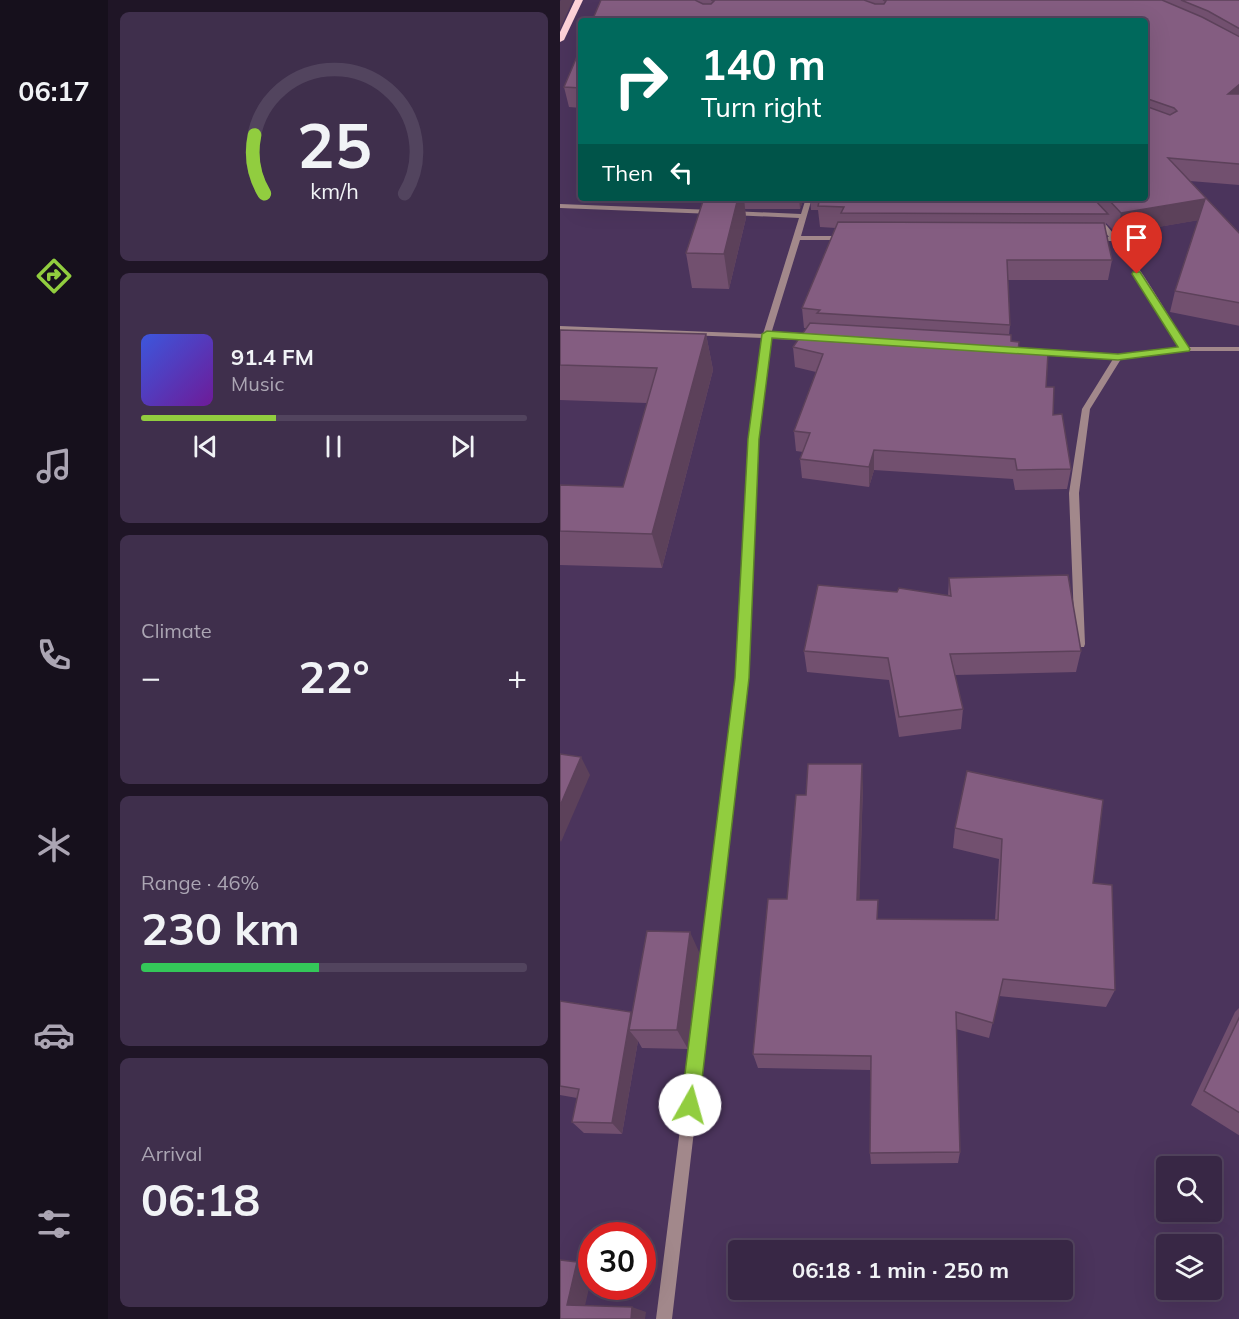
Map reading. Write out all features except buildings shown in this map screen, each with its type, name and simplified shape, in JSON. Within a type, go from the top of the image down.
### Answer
[{"type":"main road","points":[[560,40],[580,0]]},
{"type":"street","points":[[664,1319],[742,678],[753,439],[767,334],[808,201]]},
{"type":"street","points":[[1081,201],[1114,239],[1185,349]]},
{"type":"street","points":[[560,206],[804,216]]},
{"type":"street","points":[[796,238],[855,238]]},
{"type":"street","points":[[1078,239],[1114,239]]},
{"type":"street","points":[[560,328],[826,338]]},
{"type":"street","points":[[989,349],[1118,357],[1185,349],[1240,349]]},
{"type":"street","points":[[1080,644],[1074,493],[1086,409],[1118,357]]},
{"type":"route","points":[[690,1105],[742,678],[753,439],[767,334],[1118,357],[1185,349],[1137,274]]}]
